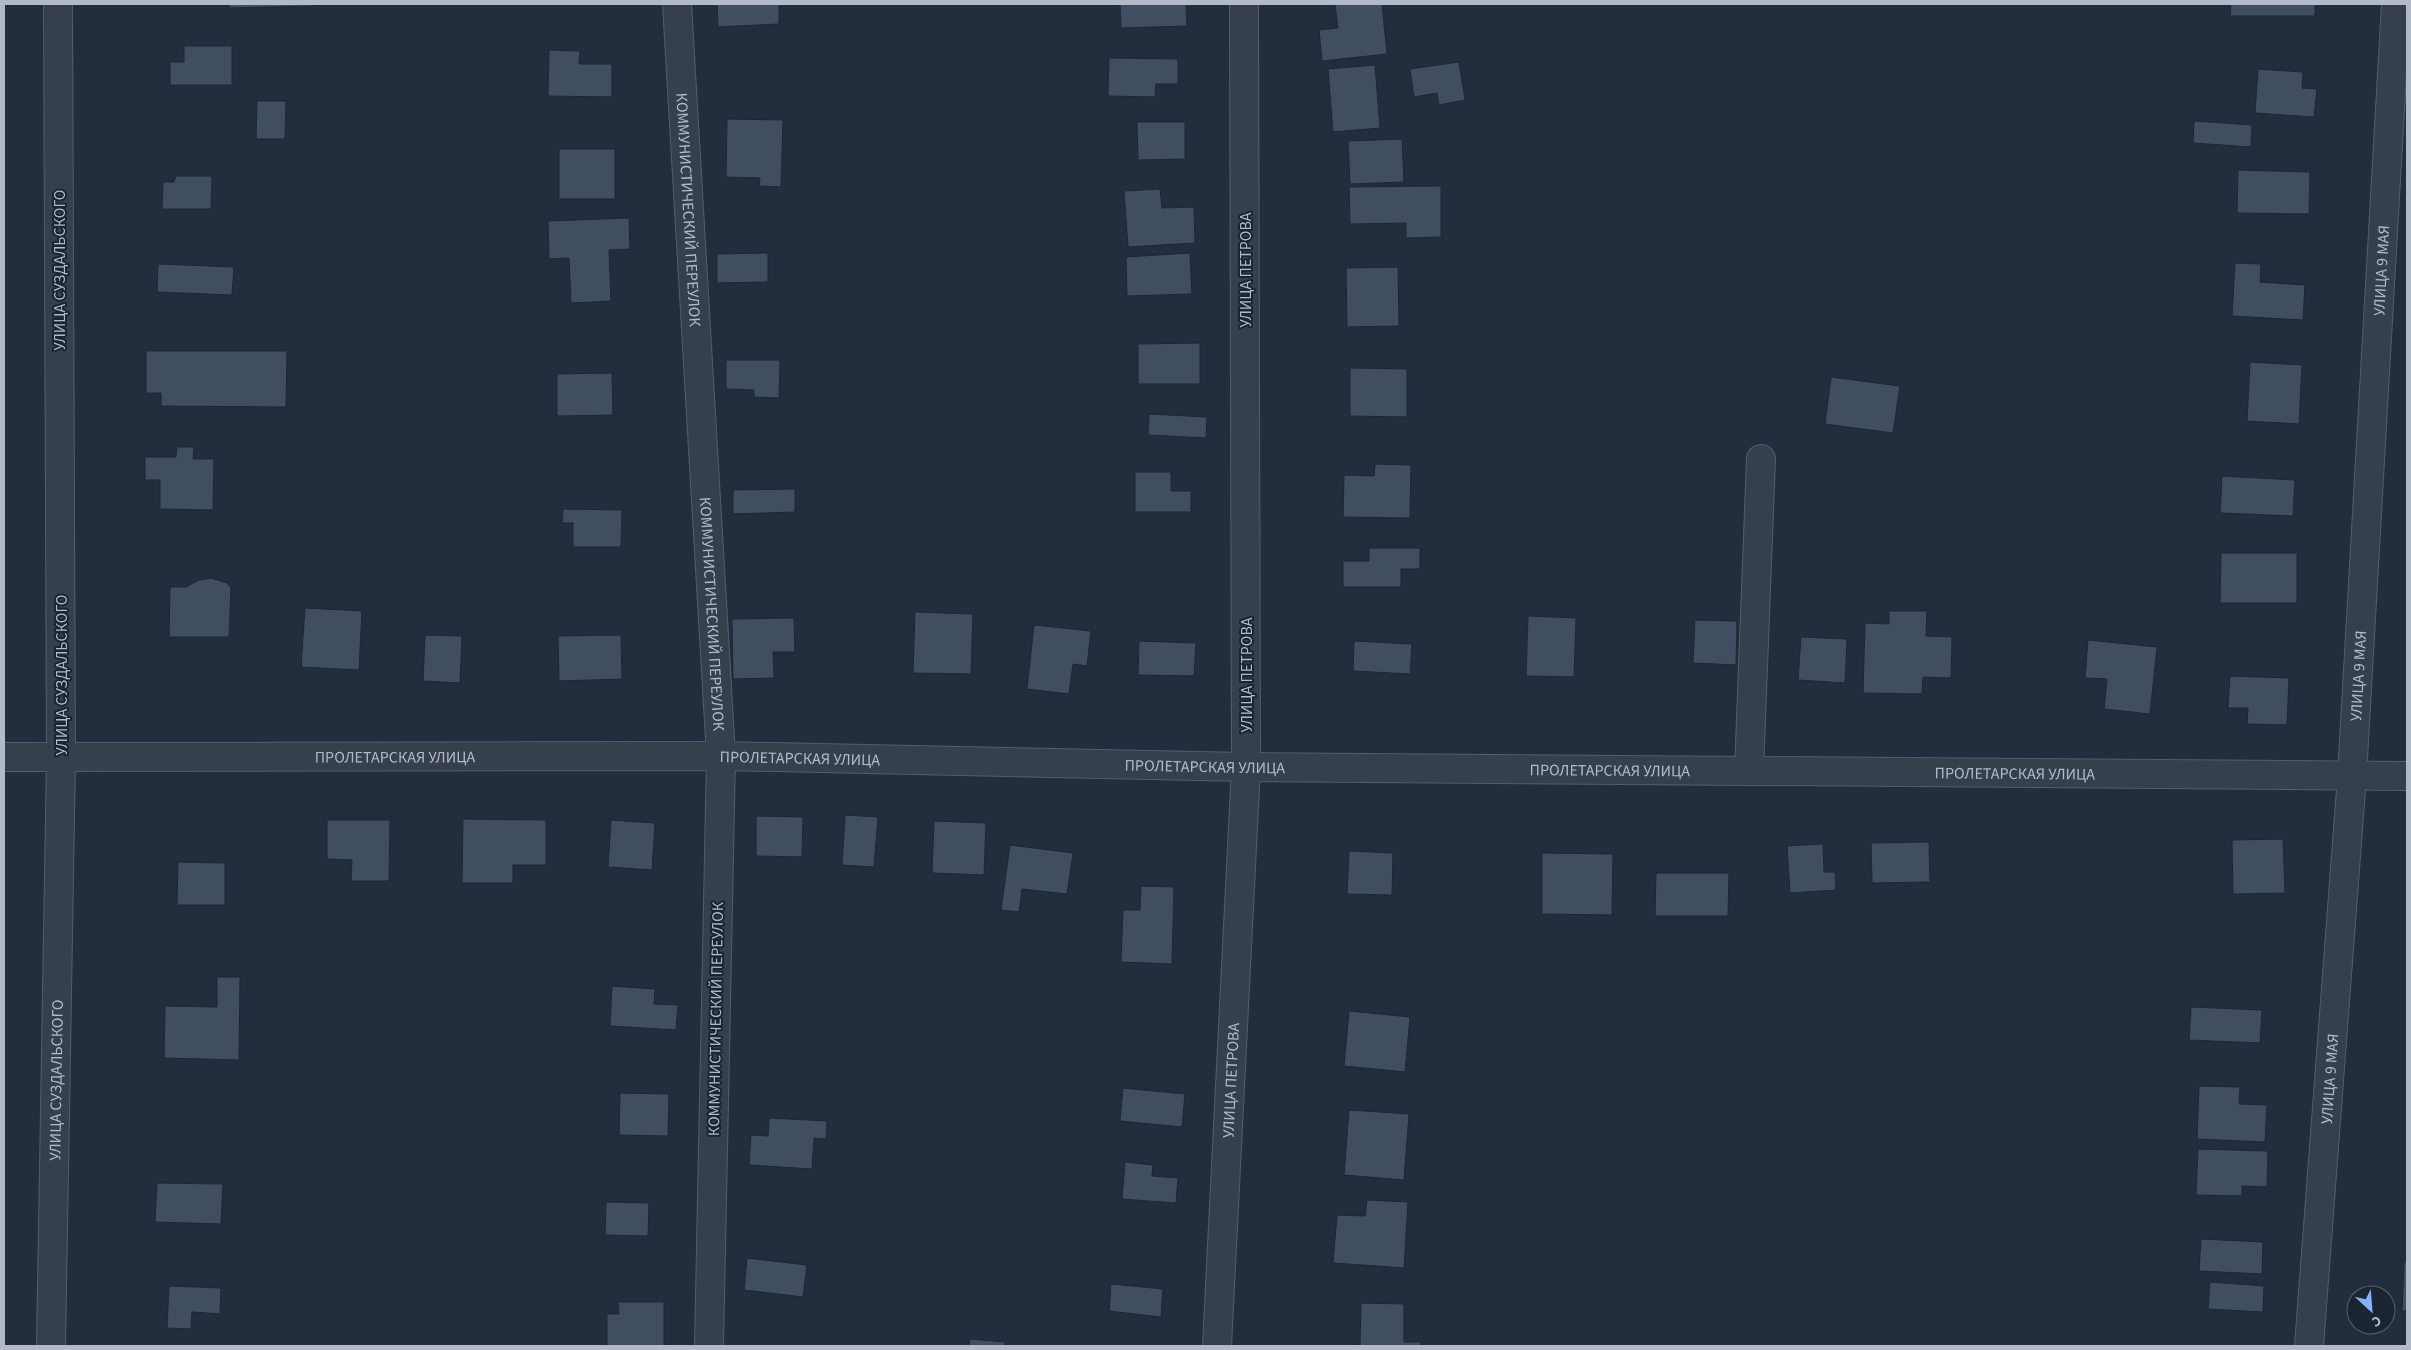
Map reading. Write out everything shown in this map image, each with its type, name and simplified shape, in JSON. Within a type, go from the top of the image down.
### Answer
[{"type":"street","name":"УЛИЦА СУЗДАЛЬСКОГО","points":[[51,1346],[61,758],[58,4]]},
{"type":"street","name":"КОММУНИСТИЧЕСКИЙ ПЕРЕУЛОК","points":[[677,4],[721,756],[709,1346]]},
{"type":"street","name":"УЛИЦА ПЕТРОВА","points":[[1217,1346],[1246,767],[1244,4]]},
{"type":"street","name":"УЛИЦА 9 МАЯ","points":[[2309,1346],[2352,776],[2396,4]]},
{"type":"street","points":[[1749,771],[1760,459]]},
{"type":"street","name":"ПРОЛЕТАРСКАЯ УЛИЦА","points":[[4,757],[721,756],[1246,767],[2407,776]]},
{"type":"building","points":[[229,4],[312,4],[312,6],[229,8]]},
{"type":"building","points":[[717,4],[779,4],[779,24],[718,27]]},
{"type":"building","points":[[1120,4],[1186,4],[1187,26],[1121,28]]},
{"type":"building","points":[[1335,4],[1382,4],[1387,54],[1322,61],[1319,30],[1338,28]]},
{"type":"building","points":[[2231,4],[2315,4],[2315,16],[2230,16]]},
{"type":"building","points":[[184,46],[232,46],[232,85],[170,85],[170,62],[184,62]]},
{"type":"building","points":[[549,50],[580,51],[579,64],[612,64],[612,97],[548,96]]},
{"type":"building","points":[[1109,58],[1178,59],[1178,84],[1156,84],[1155,97],[1108,96]]},
{"type":"building","points":[[1459,62],[1465,100],[1439,105],[1437,93],[1414,97],[1410,69]]},
{"type":"building","points":[[1375,65],[1380,128],[1333,132],[1328,69]]},
{"type":"building","points":[[2258,69],[2303,72],[2302,88],[2317,89],[2314,117],[2255,113]]},
{"type":"building","points":[[257,101],[286,101],[285,139],[256,139]]},
{"type":"building","points":[[727,119],[783,120],[781,187],[759,186],[760,178],[726,177]]},
{"type":"building","points":[[2194,121],[2252,125],[2251,147],[2193,143]]},
{"type":"building","points":[[1137,122],[1185,122],[1185,159],[1138,160]]},
{"type":"building","points":[[1402,139],[1404,182],[1350,184],[1348,141]]},
{"type":"building","points":[[559,149],[615,149],[615,199],[559,199]]},
{"type":"building","points":[[2238,170],[2310,172],[2309,214],[2237,213]]},
{"type":"building","points":[[176,176],[212,176],[211,209],[162,209],[163,182],[174,182]]},
{"type":"building","points":[[1441,186],[1441,237],[1406,238],[1406,223],[1350,224],[1349,187]]},
{"type":"building","points":[[1160,189],[1162,208],[1194,207],[1195,243],[1128,247],[1124,191]]},
{"type":"building","points":[[629,218],[630,249],[609,250],[611,301],[571,303],[569,258],[549,259],[548,221]]},
{"type":"building","points":[[768,253],[768,282],[717,283],[717,254]]},
{"type":"building","points":[[1190,253],[1192,294],[1127,296],[1126,257]]},
{"type":"building","points":[[2235,263],[2261,264],[2260,282],[2305,285],[2303,320],[2232,316]]},
{"type":"building","points":[[158,264],[234,267],[232,295],[157,292]]},
{"type":"building","points":[[1398,267],[1399,326],[1347,327],[1346,268]]},
{"type":"building","points":[[1200,343],[1200,384],[1138,384],[1138,344]]},
{"type":"building","points":[[146,351],[287,351],[286,407],[161,406],[161,393],[146,393]]},
{"type":"building","points":[[726,360],[780,360],[779,398],[754,397],[754,390],[726,389]]},
{"type":"building","points":[[2250,362],[2302,365],[2299,424],[2247,421]]},
{"type":"building","points":[[1350,368],[1407,369],[1407,417],[1350,416]]},
{"type":"building","points":[[612,373],[613,415],[557,416],[557,374]]},
{"type":"building","points":[[1831,377],[1900,386],[1893,433],[1825,424]]},
{"type":"building","points":[[1149,414],[1207,417],[1206,438],[1148,435]]},
{"type":"building","points":[[177,447],[194,447],[193,459],[214,459],[213,510],[160,509],[160,480],[145,480],[145,457],[176,457]]},
{"type":"building","points":[[1375,464],[1411,465],[1410,518],[1343,517],[1344,475],[1374,476]]},
{"type":"building","points":[[1135,472],[1171,472],[1171,491],[1191,491],[1191,512],[1135,512]]},
{"type":"building","points":[[2222,476],[2295,480],[2293,516],[2220,513]]},
{"type":"building","points":[[795,489],[795,512],[733,514],[733,490]]},
{"type":"building","points":[[563,509],[622,510],[621,547],[573,547],[573,523],[562,523]]},
{"type":"building","points":[[1369,548],[1420,548],[1420,569],[1401,569],[1401,587],[1343,587],[1343,561],[1369,561]]},
{"type":"building","points":[[2221,553],[2297,553],[2297,603],[2220,603]]},
{"type":"building","points":[[211,578],[227,583],[231,588],[229,637],[169,637],[170,587],[186,587],[199,580]]},
{"type":"building","points":[[305,608],[362,611],[359,670],[301,667]]},
{"type":"building","points":[[1889,611],[1927,611],[1926,636],[1952,637],[1951,678],[1923,677],[1922,694],[1863,693],[1865,623],[1889,624]]},
{"type":"building","points":[[915,612],[973,614],[971,674],[913,673]]},
{"type":"building","points":[[1528,616],[1576,618],[1574,677],[1526,676]]},
{"type":"building","points":[[794,618],[795,652],[773,652],[774,678],[733,679],[732,619]]},
{"type":"building","points":[[1695,620],[1737,621],[1736,665],[1693,663]]},
{"type":"building","points":[[1034,625],[1091,631],[1087,666],[1073,664],[1069,694],[1027,689]]},
{"type":"building","points":[[425,635],[462,636],[460,683],[423,681]]},
{"type":"building","points":[[621,635],[622,679],[559,681],[558,636]]},
{"type":"building","points":[[1801,637],[1847,639],[1845,683],[1798,680]]},
{"type":"building","points":[[2088,640],[2157,647],[2150,714],[2104,709],[2107,679],[2085,678]]},
{"type":"building","points":[[1139,641],[1196,643],[1194,676],[1138,675]]},
{"type":"building","points":[[1354,641],[1412,644],[1410,674],[1353,671]]},
{"type":"building","points":[[2230,676],[2289,678],[2287,725],[2247,724],[2248,708],[2228,708]]},
{"type":"building","points":[[845,815],[878,817],[874,867],[842,865]]},
{"type":"building","points":[[756,816],[803,817],[802,857],[756,856]]},
{"type":"building","points":[[463,819],[546,820],[546,865],[513,865],[513,883],[462,883]]},
{"type":"building","points":[[327,820],[390,820],[389,881],[351,881],[352,860],[327,859]]},
{"type":"building","points":[[611,820],[655,823],[652,870],[608,867]]},
{"type":"building","points":[[934,821],[986,823],[984,875],[932,873]]},
{"type":"building","points":[[2283,839],[2285,893],[2233,894],[2232,840]]},
{"type":"building","points":[[1929,842],[1930,882],[1872,883],[1871,843]]},
{"type":"building","points":[[1823,844],[1824,872],[1835,872],[1836,890],[1790,893],[1787,846]]},
{"type":"building","points":[[1010,845],[1073,853],[1067,894],[1022,889],[1019,912],[1001,910]]},
{"type":"building","points":[[1349,851],[1393,853],[1392,895],[1347,894]]},
{"type":"building","points":[[1542,853],[1613,854],[1612,915],[1542,914]]},
{"type":"building","points":[[178,862],[225,863],[225,905],[177,905]]},
{"type":"building","points":[[1656,873],[1729,873],[1728,916],[1655,916]]},
{"type":"building","points":[[1141,886],[1174,887],[1172,964],[1121,962],[1123,910],[1140,910]]},
{"type":"building","points":[[217,977],[240,977],[239,1060],[164,1058],[165,1006],[217,1007]]},
{"type":"building","points":[[612,986],[655,989],[654,1004],[678,1005],[676,1030],[610,1026]]},
{"type":"building","points":[[2191,1007],[2262,1010],[2260,1043],[2189,1040]]},
{"type":"building","points":[[1349,1011],[1410,1017],[1405,1072],[1344,1066]]},
{"type":"building","points":[[2199,1086],[2240,1087],[2239,1104],[2267,1105],[2265,1142],[2197,1139]]},
{"type":"building","points":[[1123,1088],[1185,1094],[1182,1127],[1120,1121]]},
{"type":"building","points":[[620,1093],[669,1094],[668,1136],[619,1135]]},
{"type":"building","points":[[1349,1110],[1409,1114],[1404,1180],[1344,1175]]},
{"type":"building","points":[[769,1118],[827,1121],[826,1139],[814,1138],[812,1169],[749,1165],[751,1135],[768,1136]]},
{"type":"building","points":[[2198,1149],[2268,1151],[2267,1187],[2242,1186],[2242,1196],[2196,1195]]},
{"type":"building","points":[[1125,1162],[1153,1165],[1152,1176],[1178,1178],[1176,1203],[1122,1199]]},
{"type":"building","points":[[157,1183],[223,1184],[221,1224],[155,1222]]},
{"type":"building","points":[[1367,1200],[1408,1202],[1404,1268],[1333,1263],[1337,1215],[1365,1216]]},
{"type":"building","points":[[606,1202],[649,1203],[648,1236],[605,1235]]},
{"type":"building","points":[[2201,1239],[2263,1242],[2262,1274],[2199,1271]]},
{"type":"building","points":[[747,1258],[807,1265],[803,1297],[744,1290]]},
{"type":"building","points":[[2404,1262],[2407,1262],[2407,1311],[2402,1311]]},
{"type":"building","points":[[2210,1282],[2264,1286],[2263,1312],[2208,1309]]},
{"type":"building","points":[[1111,1284],[1163,1289],[1161,1317],[1109,1311]]},
{"type":"building","points":[[169,1286],[221,1288],[220,1314],[192,1312],[191,1329],[167,1328]]},
{"type":"building","points":[[618,1302],[664,1302],[664,1346],[607,1346],[607,1314],[619,1314]]},
{"type":"building","points":[[1361,1303],[1404,1304],[1404,1342],[1421,1342],[1421,1346],[1360,1346]]},
{"type":"building","points":[[970,1339],[1005,1342],[1005,1346],[969,1346]]}]
